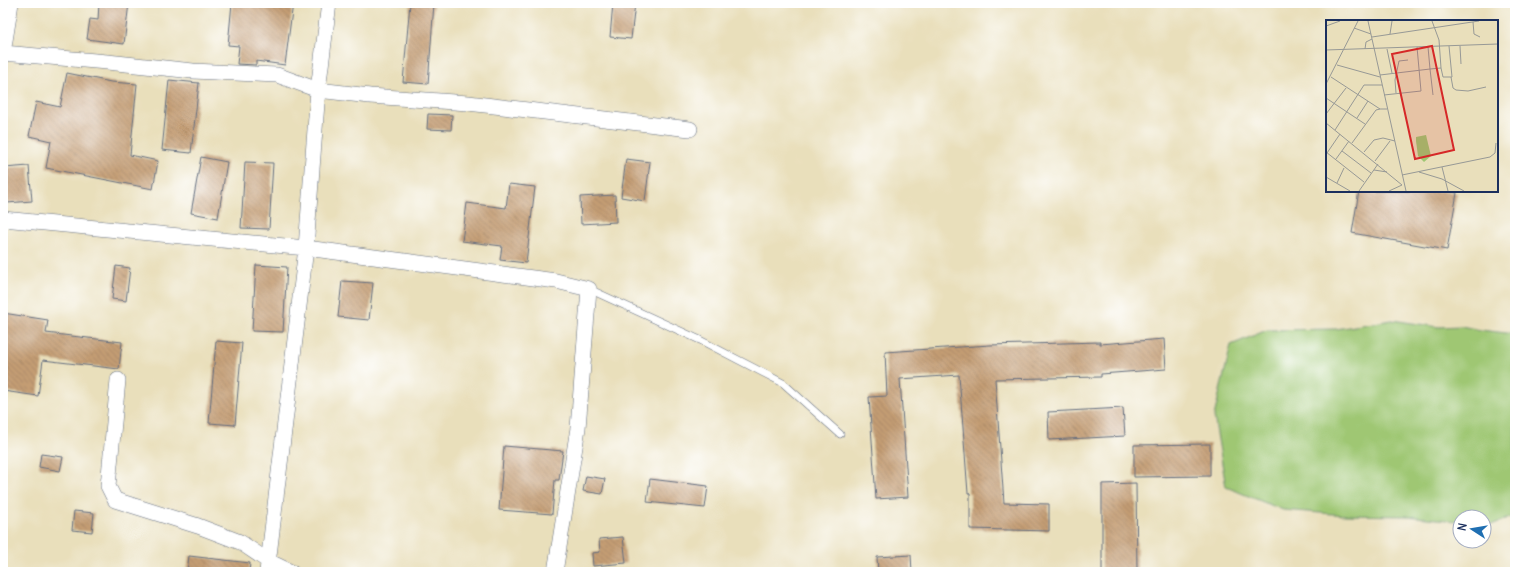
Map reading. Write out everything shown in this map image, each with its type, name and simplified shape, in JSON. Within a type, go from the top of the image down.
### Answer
[{"type":"street","points":[[11,3],[3,53],[193,71],[277,75],[318,90],[370,96],[468,103],[690,129]]},
{"type":"street","points":[[268,567],[306,248],[318,90],[329,3]]},
{"type":"street","points":[[3,220],[306,248],[556,281],[589,289],[578,428],[554,572]]},
{"type":"street","points":[[118,380],[108,486],[114,500],[198,526],[240,542],[268,567],[291,572]]},
{"type":"lane","points":[[589,289],[700,340],[783,383],[840,434]]},
{"type":"green space","points":[[1392,320],[1439,327],[1461,326],[1515,334],[1515,516],[1492,525],[1492,509],[1452,509],[1452,520],[1407,516],[1345,515],[1283,510],[1226,487],[1214,416],[1231,345],[1267,330],[1336,329]]},
{"type":"building","points":[[99,3],[129,3],[124,44],[87,39],[90,19],[98,20]]},
{"type":"building","points":[[232,3],[293,3],[285,65],[256,61],[256,65],[237,64],[239,46],[228,45]]},
{"type":"building","points":[[410,3],[434,3],[428,84],[403,82]]},
{"type":"building","points":[[613,3],[635,3],[631,39],[610,37]]},
{"type":"building","points":[[67,73],[111,82],[137,84],[130,155],[158,161],[153,189],[46,168],[51,141],[29,136],[36,102],[60,107]]},
{"type":"building","points":[[169,80],[199,83],[191,153],[162,150]]},
{"type":"building","points":[[428,114],[452,115],[451,130],[427,129]]},
{"type":"building","points":[[201,157],[227,162],[218,218],[191,213]]},
{"type":"building","points":[[626,159],[650,162],[645,201],[621,197]]},
{"type":"building","points":[[245,162],[273,163],[269,229],[241,228]]},
{"type":"building","points":[[29,166],[32,201],[7,203],[4,168]]},
{"type":"building","points":[[509,184],[535,187],[526,263],[500,260],[502,246],[462,241],[467,203],[506,208]]},
{"type":"building","points":[[1359,192],[1457,193],[1447,250],[1352,233]]},
{"type":"building","points":[[615,195],[616,222],[581,224],[580,197]]},
{"type":"building","points":[[256,265],[287,267],[283,332],[252,331]]},
{"type":"building","points":[[116,266],[130,268],[126,301],[112,299]]},
{"type":"building","points":[[342,281],[373,283],[369,320],[338,317]]},
{"type":"building","points":[[3,313],[48,320],[46,333],[122,342],[119,369],[43,360],[38,396],[3,391]]},
{"type":"building","points":[[1164,339],[1166,369],[1101,374],[1101,377],[995,379],[1004,503],[1049,504],[1049,531],[970,529],[970,493],[968,493],[959,375],[900,379],[908,497],[876,499],[869,397],[887,396],[885,352],[990,345],[1100,342],[1100,344]]},
{"type":"building","points":[[216,341],[242,343],[235,425],[209,423]]},
{"type":"building","points":[[1123,408],[1125,436],[1049,440],[1048,412]]},
{"type":"building","points":[[1210,444],[1210,476],[1134,477],[1134,445]]},
{"type":"building","points":[[504,446],[563,451],[559,480],[555,480],[552,514],[499,510]]},
{"type":"building","points":[[41,454],[63,457],[60,471],[39,467]]},
{"type":"building","points":[[586,476],[605,479],[602,494],[583,491]]},
{"type":"building","points":[[650,479],[708,486],[705,508],[647,502]]},
{"type":"building","points":[[1136,483],[1137,572],[1102,572],[1102,484]]},
{"type":"building","points":[[74,511],[94,513],[92,532],[72,530]]},
{"type":"building","points":[[623,537],[626,563],[593,566],[592,553],[600,552],[599,539]]},
{"type":"building","points":[[911,555],[912,572],[878,572],[877,557]]},
{"type":"building","points":[[189,556],[250,563],[249,572],[187,572]]}]
